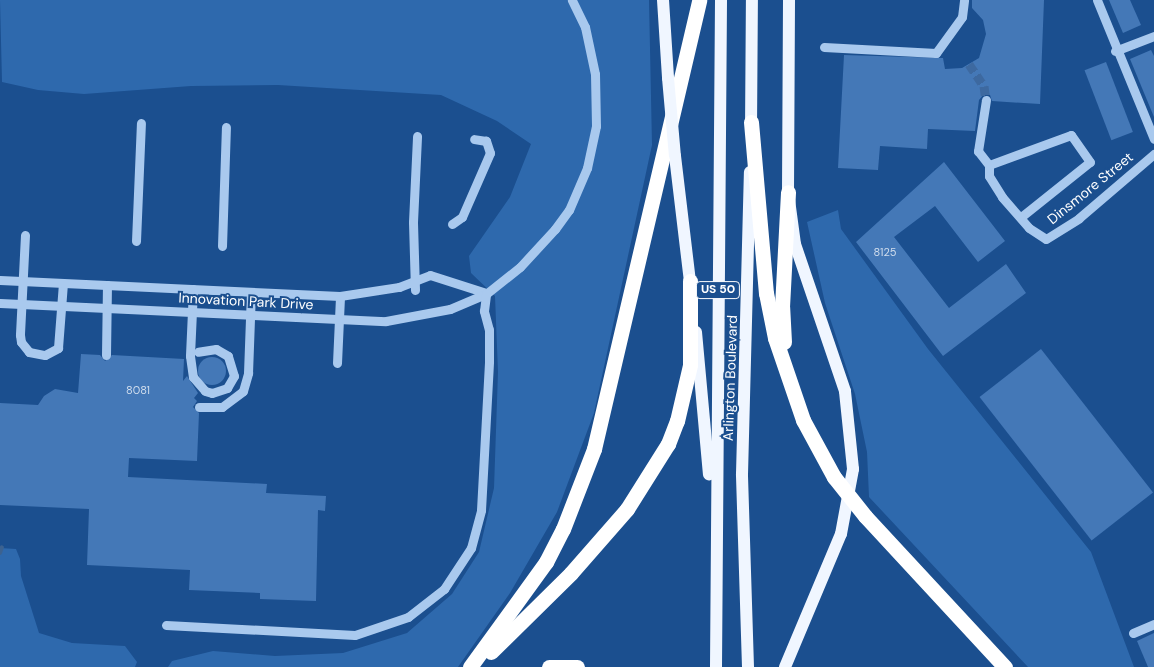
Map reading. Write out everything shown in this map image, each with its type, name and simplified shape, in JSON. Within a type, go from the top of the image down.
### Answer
[{"type":"highway","points":[[470,667],[546,562],[564,529],[592,456],[699,0]]},
{"type":"highway","points":[[751,122],[766,293],[775,338],[803,420],[834,477],[865,516],[1005,667]]},
{"type":"highway","points":[[786,366],[782,307],[788,192]]},
{"type":"highway","points":[[476,667],[552,593],[627,509],[668,444],[680,412],[690,365],[690,281]]},
{"type":"highway","points":[[549,667],[577,667]]},
{"type":"main road","points":[[663,0],[675,156],[706,430],[716,580]]},
{"type":"main road","name":"Arlington Boulevard","points":[[716,667],[721,0]]},
{"type":"main road","name":"Arlington Boulevard","points":[[748,667],[742,474],[751,122],[752,0]]},
{"type":"main road","points":[[785,667],[841,534],[854,469],[845,391],[795,244],[788,192],[789,0]]},
{"type":"street","name":"Innovation Park Drive","points":[[0,303],[386,321],[422,316],[450,309],[486,294],[520,267],[555,230],[576,196],[587,168],[596,126],[595,74],[585,27],[572,0]]},
{"type":"street","points":[[824,47],[936,53],[962,17],[964,0]]},
{"type":"street","points":[[1096,0],[1115,51],[1154,139]]},
{"type":"street","points":[[1115,51],[1154,36]]},
{"type":"street","points":[[986,100],[978,151],[989,165]]},
{"type":"street","points":[[136,241],[141,123]]},
{"type":"street","points":[[222,246],[226,127]]},
{"type":"street","points":[[415,290],[413,222],[417,136]]},
{"type":"street","name":"Dinsmore Street","points":[[1021,217],[1090,162],[1071,136],[989,165],[989,176],[1021,217],[1037,235],[1046,239],[1057,234],[1154,154]]},
{"type":"street","points":[[452,224],[462,217],[490,153],[486,141],[474,139]]},
{"type":"street","points":[[25,235],[21,342],[29,352],[45,355],[53,353],[60,343],[63,282]]},
{"type":"street","name":"Innovation Park Drive","points":[[0,280],[340,296],[399,287],[414,278],[430,276],[486,294]]},
{"type":"street","points":[[106,355],[107,285]]},
{"type":"street","points":[[193,289],[193,376],[205,391],[219,392],[226,388],[234,376],[228,356],[216,350],[198,352]]},
{"type":"street","points":[[199,408],[222,408],[243,391],[248,373],[251,292]]},
{"type":"street","points":[[166,625],[355,635],[408,616],[444,589],[471,548],[481,510],[489,361],[489,330],[484,311],[486,294]]},
{"type":"street","points":[[337,363],[340,296]]},
{"type":"street","points":[[1133,633],[1154,624]]},
{"type":"shaded area","points":[[0,0],[649,0],[652,145],[594,413],[557,512],[510,593],[458,667],[168,667],[172,661],[213,651],[275,656],[343,653],[407,633],[452,594],[479,552],[494,488],[498,372],[495,296],[471,273],[469,256],[510,197],[531,144],[497,121],[441,95],[278,85],[191,86],[84,94],[38,90],[2,82]]},
{"type":"shaded area","points":[[838,210],[841,229],[928,349],[1091,552],[1134,667],[1028,667],[869,497],[867,452],[855,394],[825,303],[807,222]]},
{"type":"shaded area","points":[[0,548],[16,549],[20,559],[21,576],[39,633],[72,643],[125,646],[137,662],[135,667],[0,667]]},
{"type":"building","points":[[972,0],[1044,0],[1040,104],[992,101],[990,95],[984,94],[979,100],[975,131],[928,129],[927,149],[880,146],[878,170],[838,168],[844,55],[943,58],[945,69],[962,68],[979,58],[986,34],[983,20],[972,8]]},
{"type":"building","points":[[1109,0],[1130,0],[1141,25],[1123,33]]},
{"type":"building","points":[[1151,50],[1154,56],[1154,117],[1130,59]]},
{"type":"building","points":[[1106,62],[1133,132],[1111,140],[1085,70]]},
{"type":"building","points":[[944,162],[1005,241],[978,262],[935,206],[894,237],[949,308],[1006,264],[1026,293],[943,356],[856,242]]},
{"type":"building","points":[[1041,349],[1153,492],[1092,540],[980,397]]},
{"type":"building","points":[[81,354],[100,355],[105,361],[112,355],[184,359],[183,381],[187,376],[198,393],[194,398],[197,401],[193,407],[199,413],[197,461],[129,458],[128,477],[267,484],[266,493],[326,496],[325,511],[318,510],[316,601],[260,599],[260,593],[189,590],[190,570],[87,565],[89,509],[0,505],[0,403],[38,405],[44,396],[55,389],[78,393]]},
{"type":"building","points":[[212,357],[222,361],[226,371],[222,381],[212,385],[202,381],[198,371],[202,361]]},
{"type":"building","points":[[1154,633],[1154,667],[1148,667],[1137,641]]},
{"type":"waterway","points":[[0,553],[2,547]]},
{"type":"tunnel","points":[[969,64],[984,86],[986,100]]}]
